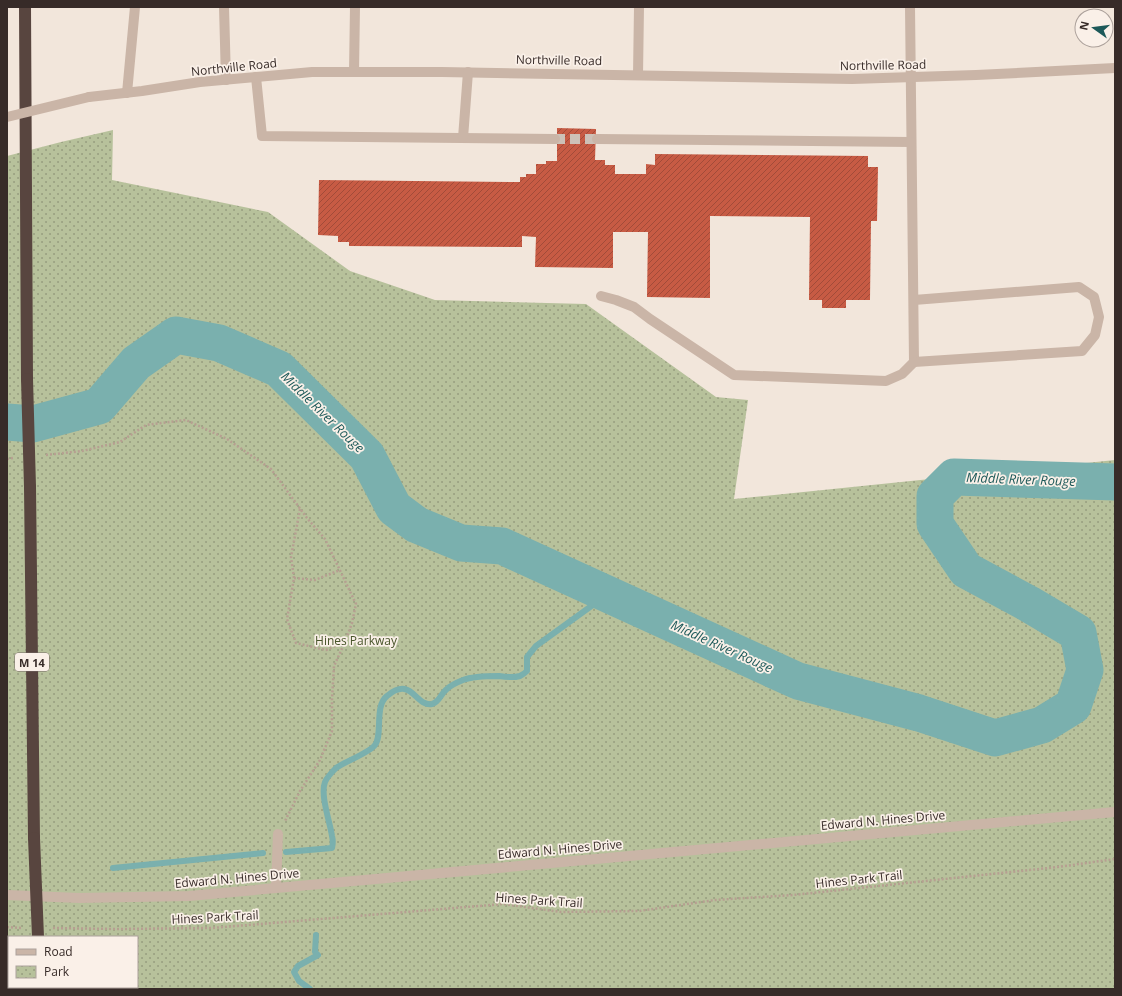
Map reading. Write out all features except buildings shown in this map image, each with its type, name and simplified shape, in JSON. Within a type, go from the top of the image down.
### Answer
[{"type":"highway","name":"M 14","points":[[26,7],[28,380],[34,838],[38,936]]},
{"type":"street","points":[[127,93],[135,7]]},
{"type":"street","points":[[224,7],[226,80]]},
{"type":"street","points":[[354,72],[355,7]]},
{"type":"street","points":[[638,75],[639,7]]},
{"type":"street","points":[[910,7],[914,362]]},
{"type":"street","name":"Northville Road","points":[[7,117],[89,97],[200,82],[312,72],[468,72],[852,79],[910,78],[1115,68]]},
{"type":"street","points":[[464,138],[468,72]]},
{"type":"street","points":[[256,77],[262,136],[555,139]]},
{"type":"street","points":[[597,139],[911,142]]},
{"type":"street","points":[[601,296],[634,307],[734,375],[886,381],[902,374],[914,362],[1082,351],[1095,335],[1099,317],[1094,296],[1079,287],[914,300]]},
{"type":"street","name":"Edward N. Hines Drive","points":[[7,895],[79,898],[189,896],[1115,812]]},
{"type":"street","points":[[276,888],[278,834]]},
{"type":"path","points":[[45,455],[82,451],[120,442],[146,425],[186,420],[227,439],[271,469],[307,518],[325,539],[356,604],[352,623],[334,666],[332,731],[320,760],[300,791],[278,834]]},
{"type":"path","points":[[7,459],[14,458]]},
{"type":"path","points":[[300,508],[291,557],[294,578],[287,619],[296,643],[326,650],[345,642]]},
{"type":"path","points":[[294,578],[315,580],[340,570]]},
{"type":"path","name":"Hines Park Trail","points":[[52,928],[212,928],[503,904],[561,912],[639,911],[715,900],[794,895],[1058,867],[1115,859]]},
{"type":"path","points":[[7,927],[29,928]]},
{"type":"green space","name":"Hines Parkway","points":[[113,130],[112,180],[268,212],[350,271],[435,300],[586,304],[716,397],[748,400],[734,499],[1115,460],[1115,989],[7,989],[7,156]]},
{"type":"waterway","name":"Middle River Rouge","points":[[7,422],[33,424],[99,406],[136,363],[176,335],[219,343],[279,369],[367,456],[394,508],[417,525],[461,543],[502,546],[798,681],[919,713],[995,738],[1042,725],[1073,706],[1085,670],[1078,633],[1029,604],[966,570],[935,524],[935,496],[954,477],[1115,482]]},
{"type":"waterway","points":[[286,852],[332,848],[333,839],[324,794],[325,782],[328,776],[340,765],[368,751],[375,745],[378,735],[381,706],[387,696],[395,690],[408,690],[426,704],[432,704],[435,703],[448,688],[467,679],[485,676],[520,676],[527,671],[527,657],[536,646],[608,594]]},
{"type":"waterway","points":[[113,868],[263,853]]},
{"type":"waterway","points":[[310,989],[299,981],[294,972],[298,966],[318,955],[315,952],[316,935]]},
{"type":"tunnel","points":[[555,139],[597,139]]}]
